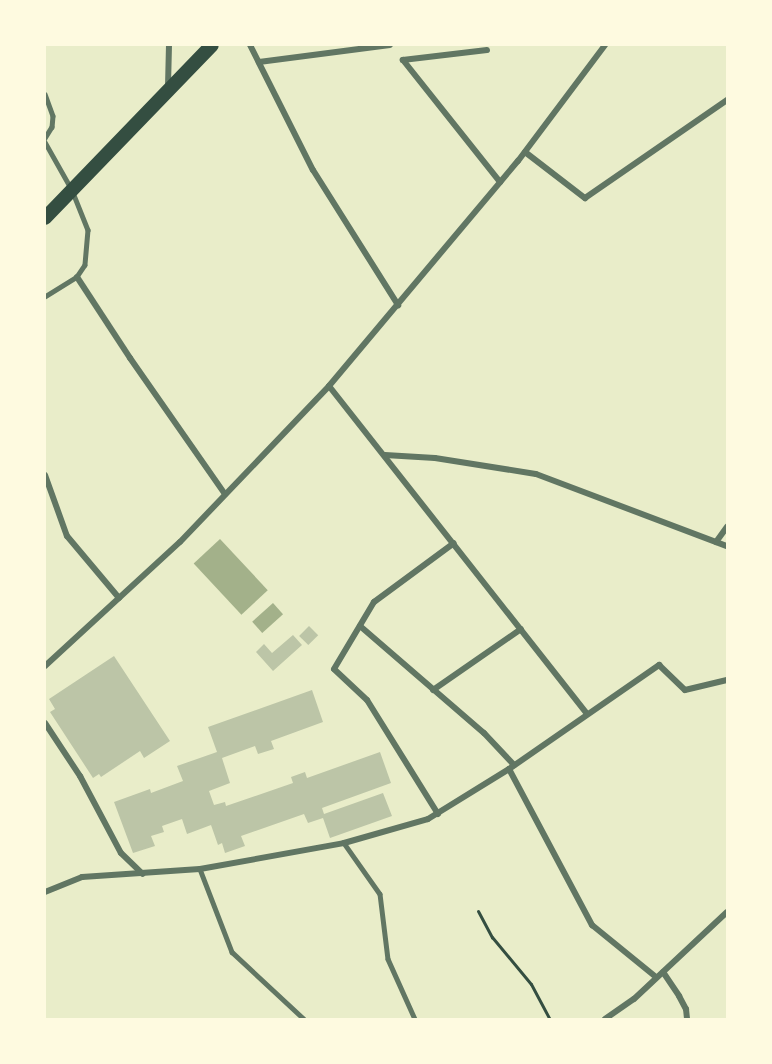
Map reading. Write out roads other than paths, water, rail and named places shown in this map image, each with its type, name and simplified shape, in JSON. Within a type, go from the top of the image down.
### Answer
[{"type":"main road","points":[[45,218],[212,45]]},
{"type":"street","points":[[168,90],[169,45]]},
{"type":"street","points":[[250,45],[313,170],[398,305]]},
{"type":"street","points":[[259,62],[390,45]]},
{"type":"street","points":[[46,664],[119,598],[225,494],[329,386],[525,152],[605,45]]},
{"type":"street","points":[[487,50],[403,60],[500,182]]},
{"type":"street","points":[[525,152],[585,198],[727,100]]},
{"type":"street","points":[[77,277],[130,358],[225,494]]},
{"type":"street","points":[[329,386],[586,713]]},
{"type":"street","points":[[385,455],[435,458],[536,474],[727,546]]},
{"type":"street","points":[[45,475],[67,536],[119,598]]},
{"type":"street","points":[[716,542],[727,527]]},
{"type":"street","points":[[438,814],[366,700],[334,669],[374,602],[454,543]]},
{"type":"street","points":[[360,626],[484,733],[511,767],[592,925],[656,977]]},
{"type":"street","points":[[434,690],[521,629]]},
{"type":"street","points":[[45,892],[82,877],[200,869],[344,843],[438,814],[511,767],[586,713],[659,665],[685,690],[727,680]]},
{"type":"street","points":[[45,723],[80,776],[121,853],[143,874]]},
{"type":"street","points":[[605,1019],[634,999],[727,912]]},
{"type":"street","points":[[663,972],[686,1009],[687,1019]]},
{"type":"lane","points":[[45,94],[53,116],[52,127],[45,138]]},
{"type":"lane","points":[[45,142],[72,190],[88,230],[85,265],[77,277],[45,297]]},
{"type":"lane","points":[[344,843],[380,894],[388,959],[415,1019]]},
{"type":"lane","points":[[200,869],[232,952],[304,1019]]}]
